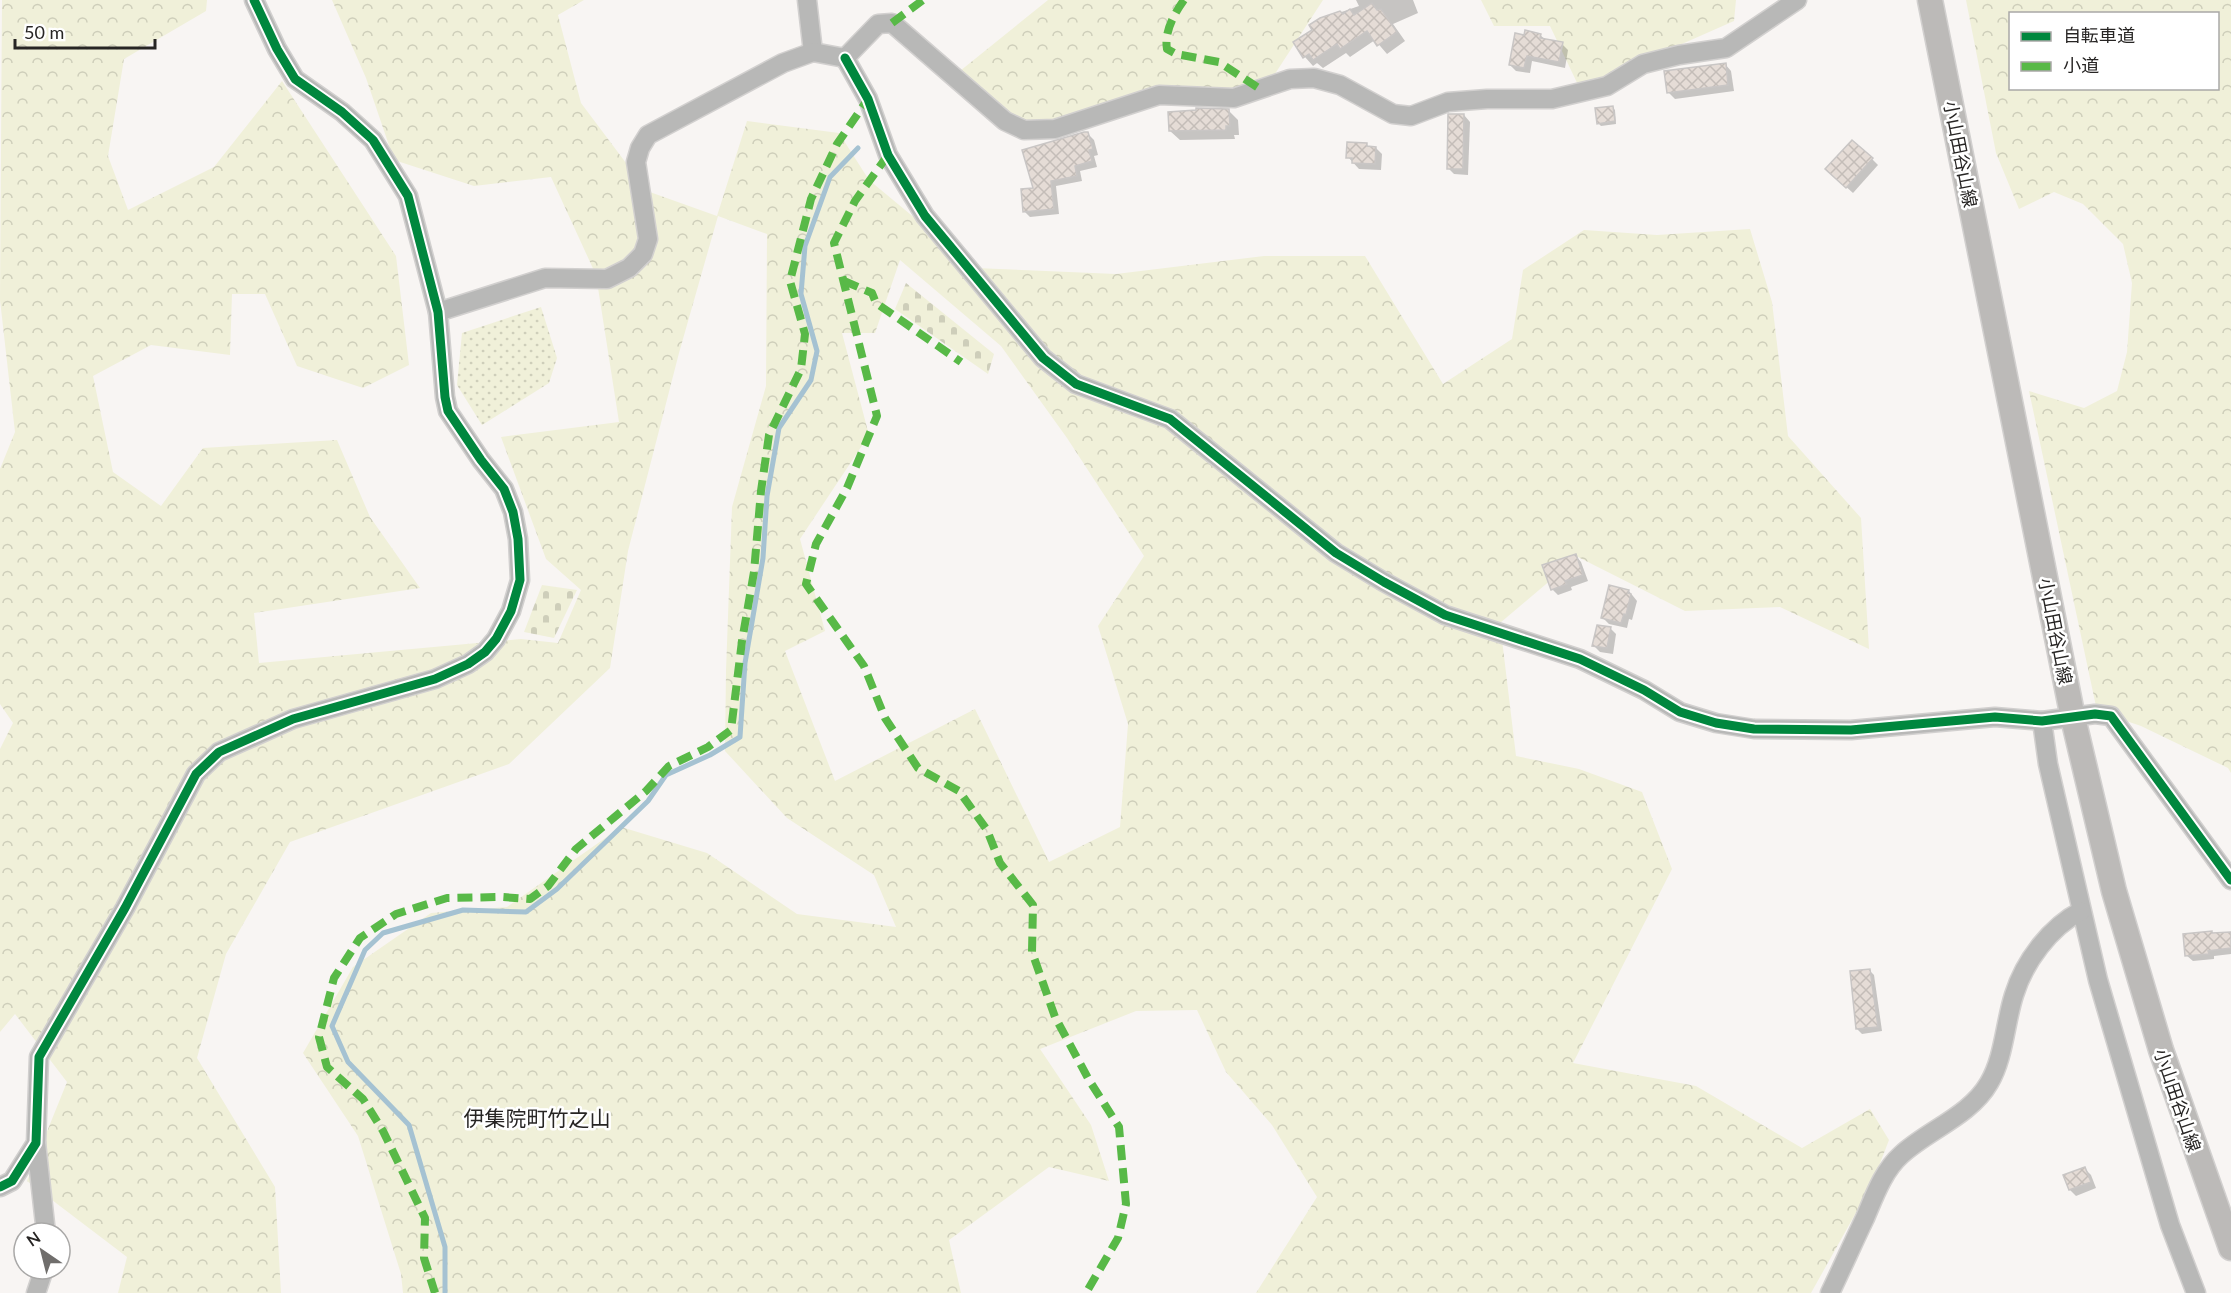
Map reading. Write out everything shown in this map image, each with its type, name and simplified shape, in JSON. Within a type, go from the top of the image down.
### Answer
[{"type":"main road","name":"小山田谷山線","points":[[1930,0],[2073,718],[2114,891],[2161,1050],[2231,1248]]},
{"type":"street","points":[[45,1221],[36,1143],[39,1057],[125,908],[196,774],[219,752],[293,719],[435,679],[468,664],[492,644],[511,611],[520,580],[520,559],[513,512],[504,489],[448,411],[438,312],[408,196],[373,140],[342,112],[295,79],[277,49],[254,0]]},
{"type":"street","points":[[807,0],[813,52]]},
{"type":"street","points":[[846,58],[878,24],[892,23],[1005,121],[1024,130],[1055,129],[1159,95],[1234,98],[1290,79],[1314,78],[1340,85],[1393,114],[1411,116],[1448,102],[1487,99],[1552,99],[1607,86],[1643,64],[1679,55],[1726,48],[1797,0]]},
{"type":"street","points":[[438,312],[545,278],[607,279],[629,268],[643,255],[648,239],[636,162],[640,148],[648,135],[783,63],[813,52],[846,58]]},
{"type":"street","points":[[846,58],[868,99],[888,155],[925,216],[1044,357],[1076,384],[1170,420],[1336,553],[1384,582],[1445,615],[1580,659],[1644,690],[1680,712],[1716,723],[1754,729],[1802,731],[1910,725],[1995,717],[2042,721],[2095,714],[2111,716],[2231,880]]},
{"type":"street","points":[[2042,721],[2048,764],[2098,980],[2170,1225],[2196,1293]]},
{"type":"street","points":[[1830,1293],[1882,1179],[1900,1155],[1969,1107],[1989,1083],[2002,1046],[2014,995],[2027,965],[2055,929],[2081,911]]},
{"type":"street","points":[[0,1187],[12,1181],[36,1143]]},
{"type":"green space","points":[[2,0],[207,0],[206,11],[124,59],[108,156],[128,210],[214,167],[282,81],[396,256],[409,365],[363,388],[297,366],[265,294],[232,294],[230,355],[151,345],[93,376],[113,472],[161,506],[203,448],[337,440],[370,517],[420,588],[254,613],[259,663],[521,639],[558,643],[581,590],[546,559],[501,437],[619,422],[596,275],[551,177],[474,186],[394,160],[366,78],[332,0],[584,0],[558,15],[581,103],[647,191],[717,216],[747,121],[839,133],[869,180],[975,268],[1116,274],[1264,256],[1365,256],[1443,384],[1512,339],[1523,270],[1584,230],[1657,235],[1750,229],[1772,302],[1788,436],[1861,518],[1869,649],[1780,607],[1685,611],[1578,557],[1500,623],[1516,756],[1579,769],[1642,792],[1672,869],[1573,1063],[1696,1086],[1802,1148],[1870,1109],[1889,1140],[1872,1184],[1811,1293],[1256,1293],[1317,1197],[1272,1125],[1226,1072],[1197,1010],[1136,1011],[1040,1049],[1091,1125],[1109,1181],[1049,1167],[949,1240],[961,1293],[403,1293],[401,1274],[358,1136],[303,1053],[353,967],[431,913],[507,907],[621,827],[707,853],[797,914],[896,927],[874,875],[787,818],[725,751],[732,507],[766,386],[767,234],[718,216],[679,353],[628,551],[610,668],[509,764],[290,842],[226,954],[197,1058],[275,1187],[281,1293],[118,1293],[127,1257],[27,1181],[67,1082],[15,1014],[0,1032],[0,749],[13,723],[0,704],[0,469],[15,432],[0,300]],"holes":[[[900,260],[1001,346],[1067,438],[1144,556],[1098,626],[1128,724],[1120,827],[1049,862],[975,709],[835,781],[785,651],[825,631],[800,539],[869,435],[842,333],[875,333]]]},
{"type":"green space","points":[[1048,0],[1323,0],[1267,86],[1147,104],[1054,133],[997,125],[960,71]]},
{"type":"green space","points":[[1481,0],[1736,0],[1734,21],[1580,89],[1550,26],[1494,26]]},
{"type":"green space","points":[[1966,0],[2231,0],[2231,773],[2228,768],[2141,726],[2097,711],[2029,391],[2084,408],[2117,391],[2127,352],[2132,283],[2123,244],[2083,204],[2054,192],[2019,209],[1996,153]]},
{"type":"green space","points":[[906,283],[994,354],[988,374],[895,309]]},
{"type":"green space","points":[[541,307],[557,358],[549,383],[482,425],[457,385],[462,333]]},
{"type":"green space","points":[[542,585],[577,590],[554,638],[524,632]]},
{"type":"building","points":[[1372,3],[1377,10],[1381,9],[1397,32],[1377,46],[1367,31],[1340,49],[1337,44],[1313,60],[1309,54],[1303,58],[1293,42],[1312,30],[1309,25],[1320,18],[1340,11],[1343,14],[1350,9],[1354,15]]},
{"type":"building","points":[[1525,30],[1541,34],[1540,38],[1563,42],[1559,62],[1527,56],[1524,68],[1509,65],[1515,33],[1524,35]]},
{"type":"building","points":[[1726,63],[1728,85],[1667,93],[1664,71]]},
{"type":"building","points":[[1613,106],[1615,121],[1597,124],[1595,108]]},
{"type":"building","points":[[1196,108],[1229,109],[1230,126],[1226,126],[1226,130],[1169,131],[1168,112],[1196,110]]},
{"type":"building","points":[[1448,114],[1464,114],[1463,169],[1447,169]]},
{"type":"building","points":[[1088,132],[1093,149],[1089,150],[1092,161],[1075,166],[1077,176],[1051,181],[1054,209],[1023,212],[1021,189],[1033,188],[1022,150]]},
{"type":"building","points":[[1852,140],[1873,158],[1846,188],[1825,169]]},
{"type":"building","points":[[1347,142],[1367,143],[1367,146],[1376,147],[1375,164],[1352,163],[1352,158],[1346,158]]},
{"type":"building","points":[[1576,554],[1583,575],[1565,581],[1567,584],[1551,590],[1542,565]]},
{"type":"building","points":[[1609,585],[1629,590],[1628,593],[1631,594],[1626,615],[1624,614],[1621,623],[1601,618]]},
{"type":"building","points":[[1597,625],[1611,627],[1607,648],[1592,646]]},
{"type":"building","points":[[2212,931],[2212,933],[2231,932],[2231,948],[2208,951],[2209,954],[2185,956],[2183,934]]},
{"type":"building","points":[[1870,969],[1878,1027],[1856,1029],[1850,971]]},
{"type":"building","points":[[2085,1167],[2091,1182],[2069,1190],[2063,1175]]},
{"type":"waterway","points":[[445,1293],[445,1247],[409,1125],[348,1062],[332,1026],[365,950],[383,933],[463,910],[526,912],[557,889],[648,801],[666,775],[710,755],[740,737],[745,663],[763,558],[767,496],[779,428],[811,380],[817,351],[801,294],[805,246],[830,177],[858,148]]},
{"type":"marked path","points":[[892,23],[923,0]]},
{"type":"marked path","points":[[1184,0],[1168,30],[1167,49],[1176,54],[1219,62],[1260,89]]},
{"type":"marked path","points":[[435,1293],[424,1258],[425,1218],[383,1131],[363,1099],[327,1067],[319,1037],[334,978],[360,938],[396,914],[447,898],[530,899],[548,886],[576,849],[646,791],[669,766],[708,747],[731,730],[742,641],[754,572],[761,491],[769,435],[801,369],[805,334],[790,281],[811,199],[837,144],[868,99]]},
{"type":"marked path","points":[[888,155],[855,201],[834,243],[877,416],[847,488],[816,544],[806,584],[864,666],[885,718],[918,768],[959,791],[987,830],[1000,863],[1033,905],[1032,952],[1055,1017],[1089,1080],[1119,1127],[1126,1204],[1118,1238],[1086,1293]]},
{"type":"marked path","points":[[844,281],[872,293],[876,303],[961,362]]},
{"type":"cycle path","points":[[0,1187],[12,1181],[36,1143],[39,1057],[125,908],[196,774],[219,752],[293,719],[435,679],[468,664],[485,652],[496,639],[511,611],[520,580],[518,539],[513,512],[504,489],[448,411],[438,312],[408,196],[373,140],[342,112],[295,79],[277,49],[254,0]]},
{"type":"cycle path","points":[[845,58],[868,99],[888,155],[925,216],[1043,358],[1076,384],[1170,419],[1336,553],[1384,582],[1445,615],[1580,659],[1644,690],[1680,712],[1716,723],[1754,729],[1851,730],[1995,717],[2042,721],[2095,714],[2111,716],[2231,880]]},
{"type":"district","name":"伊集院町竹之山","points":[[537,1117]]}]
